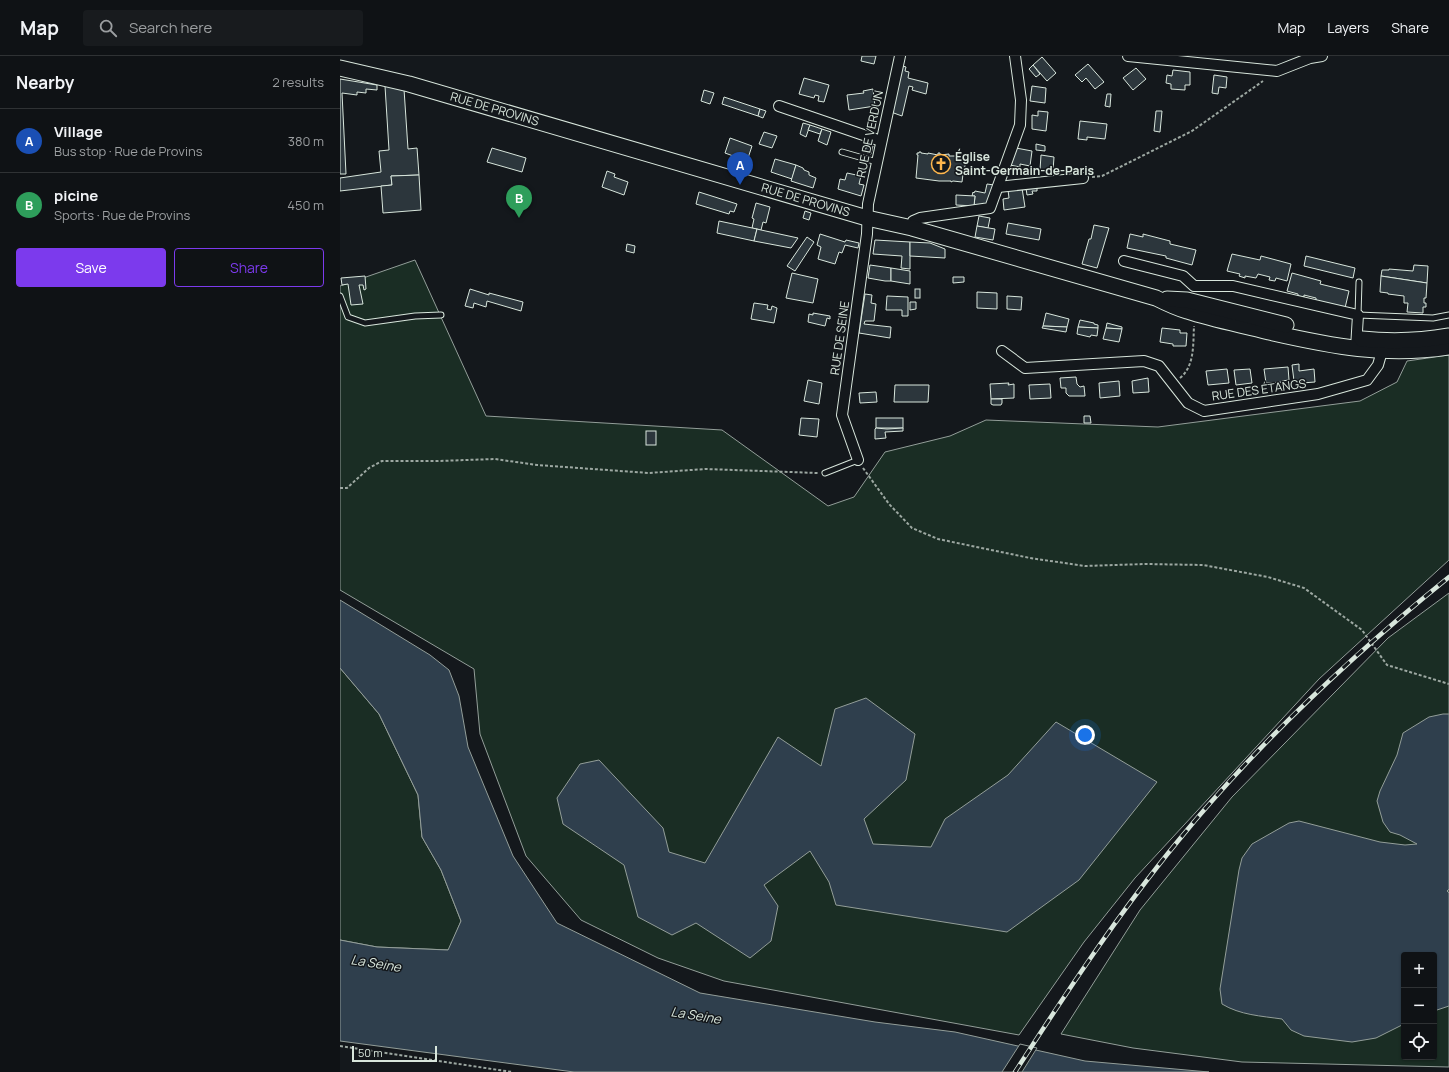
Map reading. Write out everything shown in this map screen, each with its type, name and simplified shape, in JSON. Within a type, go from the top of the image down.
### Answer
[{"type":"main road","name":"RUE DE PROVINS","points":[[340,68],[409,84],[867,218],[912,228],[1156,298]]},
{"type":"main road","points":[[1156,298],[1196,314],[1322,344],[1356,343]]},
{"type":"main road","points":[[1156,298],[1187,300],[1356,343],[1423,351],[1449,347]]},
{"type":"main road","points":[[1381,346],[1449,336]]},
{"type":"street","name":"RUE DE VERDUN","points":[[867,218],[868,204],[900,56]]},
{"type":"street","points":[[912,228],[913,221],[920,218],[990,208],[1020,125],[1021,100],[1015,56]]},
{"type":"street","points":[[1128,56],[1277,71],[1310,58],[1322,56]]},
{"type":"street","points":[[779,106],[881,141]]},
{"type":"street","points":[[998,187],[1083,178]]},
{"type":"street","name":"RUE DE SEINE","points":[[858,460],[842,415],[867,234],[867,218]]},
{"type":"street","points":[[1124,261],[1183,276],[1194,286],[1233,286],[1358,315],[1356,343]]},
{"type":"street","name":"RUE DES ÉTANGS","points":[[1002,351],[1025,368],[1144,361],[1159,366],[1188,403],[1204,411],[1318,394],[1367,380],[1378,365],[1381,346]]},
{"type":"lane","points":[[842,152],[877,162]]},
{"type":"lane","points":[[1359,282],[1358,315],[1433,318],[1449,315]]},
{"type":"lane","points":[[340,296],[348,317],[365,323],[414,316],[441,315]]},
{"type":"lane","points":[[825,473],[858,460]]},
{"type":"path","points":[[1083,178],[1102,176],[1192,131],[1264,80],[1270,70]]},
{"type":"path","points":[[1172,383],[1184,374],[1191,362],[1196,314]]},
{"type":"path","points":[[340,488],[347,488],[369,468],[382,461],[438,461],[495,458],[537,465],[649,473],[705,469],[825,473]]},
{"type":"path","points":[[858,460],[890,504],[912,528],[938,540],[1030,558],[1085,566],[1146,564],[1203,565],[1268,577],[1304,588],[1362,630],[1387,665],[1449,684]]},
{"type":"path","points":[[340,1046],[512,1072]]},
{"type":"green space","points":[[415,260],[486,416],[722,430],[828,506],[854,497],[885,452],[950,436],[986,420],[1158,427],[1360,401],[1397,382],[1407,361],[1449,355],[1449,560],[1319,679],[1135,878],[1084,942],[1019,1035],[724,981],[658,958],[581,920],[526,856],[480,734],[474,669],[340,590],[340,286]]},
{"type":"green space","points":[[1449,593],[1449,1067],[1242,1062],[1133,1048],[1061,1034],[1140,910],[1232,797],[1388,638]]},
{"type":"green space","points":[[340,668],[379,714],[418,795],[422,837],[441,870],[461,921],[449,950],[377,947],[340,940]]},
{"type":"water","name":"La Seine","points":[[340,600],[430,655],[449,670],[459,696],[468,747],[513,856],[557,923],[700,993],[875,1022],[955,1032],[1085,1061],[1209,1072],[574,1072],[340,1041],[340,940],[377,947],[448,950],[461,921],[441,870],[422,837],[418,795],[379,714],[340,668]]},
{"type":"water","points":[[866,698],[915,734],[906,780],[864,819],[873,844],[931,847],[945,819],[1008,775],[1056,722],[1157,782],[1079,880],[1007,932],[836,905],[829,882],[810,851],[764,885],[778,906],[771,941],[750,958],[696,923],[672,935],[638,917],[624,865],[563,824],[557,798],[580,764],[599,760],[663,828],[669,852],[705,863],[778,737],[821,766],[835,709]]},
{"type":"water","points":[[1449,714],[1449,889],[1447,891],[1449,893],[1449,1006],[1437,1010],[1437,952],[1401,952],[1401,1026],[1376,1038],[1352,1042],[1304,1036],[1291,1030],[1282,1019],[1243,1013],[1222,1004],[1220,989],[1239,870],[1242,858],[1252,844],[1289,823],[1299,821],[1380,842],[1405,845],[1417,844],[1400,835],[1390,832],[1383,822],[1377,801],[1380,791],[1397,755],[1403,733],[1429,717]]},
{"type":"pier","points":[[1020,1044],[1037,1048],[1022,1072],[1002,1072]]},
{"type":"building","points":[[862,56],[876,56],[874,64],[861,61]]},
{"type":"building","points":[[1042,57],[1056,73],[1047,81],[1033,65]]},
{"type":"building","points":[[1088,64],[1104,82],[1095,89],[1086,78],[1082,82],[1075,75]]},
{"type":"building","points":[[1033,65],[1040,74],[1036,77],[1029,69]]},
{"type":"building","points":[[903,66],[906,67],[905,71],[909,72],[908,78],[928,83],[926,94],[912,90],[913,87],[909,86],[902,116],[891,112]]},
{"type":"building","points":[[1136,68],[1146,79],[1133,90],[1123,78]]},
{"type":"building","points":[[1173,70],[1190,72],[1190,85],[1185,85],[1185,90],[1171,89],[1171,84],[1166,83],[1167,75],[1172,76]]},
{"type":"building","points":[[1214,75],[1227,77],[1226,88],[1219,87],[1218,94],[1212,93]]},
{"type":"building","points":[[804,78],[829,85],[824,102],[818,101],[819,96],[815,95],[814,98],[799,94]]},
{"type":"building","points":[[340,79],[377,85],[377,90],[366,89],[366,93],[357,92],[357,95],[342,93],[346,174],[340,174]]},
{"type":"building","points":[[385,86],[404,89],[408,149],[417,148],[419,175],[391,176],[392,185],[340,191],[340,178],[381,172],[379,151],[389,150]]},
{"type":"building","points":[[1032,86],[1046,88],[1045,103],[1030,101]]},
{"type":"building","points":[[873,89],[875,106],[849,110],[847,95],[864,93],[863,91]]},
{"type":"building","points":[[704,90],[714,93],[710,104],[701,101]]},
{"type":"building","points":[[1107,94],[1111,94],[1110,107],[1105,106]]},
{"type":"building","points":[[724,97],[760,109],[758,116],[722,104]]},
{"type":"building","points":[[760,109],[766,111],[763,118],[758,116]]},
{"type":"building","points":[[1038,111],[1048,112],[1046,131],[1032,129],[1032,115],[1038,116]]},
{"type":"building","points":[[1156,111],[1162,111],[1160,132],[1154,131]]},
{"type":"building","points":[[1080,121],[1107,124],[1105,139],[1087,137],[1087,140],[1078,139]]},
{"type":"building","points":[[803,123],[810,125],[806,137],[800,134]]},
{"type":"building","points":[[810,125],[822,129],[820,134],[808,130]]},
{"type":"building","points":[[822,129],[831,132],[827,145],[818,141]]},
{"type":"building","points":[[764,132],[777,136],[772,148],[759,144]]},
{"type":"building","points":[[730,138],[752,146],[747,161],[725,153]]},
{"type":"building","points":[[867,144],[873,146],[871,154],[865,152]]},
{"type":"building","points":[[1036,144],[1045,146],[1045,151],[1036,150]]},
{"type":"building","points":[[492,148],[526,158],[522,172],[487,162]]},
{"type":"building","points":[[1016,148],[1032,151],[1030,166],[1020,164],[1020,167],[1010,165]]},
{"type":"building","name":"Église Saint-Germain-de-Paris","points":[[917,153],[938,155],[938,153],[940,153],[940,155],[949,154],[949,156],[957,155],[964,157],[964,155],[967,155],[968,160],[966,159],[965,174],[963,174],[962,182],[916,178]]},
{"type":"building","points":[[1041,155],[1054,157],[1053,171],[1040,170]]},
{"type":"building","points":[[775,159],[796,165],[792,179],[771,172]]},
{"type":"building","points":[[796,165],[809,172],[809,175],[816,178],[813,188],[791,181]]},
{"type":"building","points":[[607,171],[615,174],[614,177],[628,182],[624,195],[602,187]]},
{"type":"building","points":[[847,173],[861,176],[859,184],[864,185],[861,196],[838,189],[840,179],[845,180]]},
{"type":"building","points":[[419,175],[421,210],[383,213],[381,186],[392,185],[391,176]]},
{"type":"building","points":[[987,184],[994,185],[987,205],[974,206],[975,196],[972,196],[973,192],[985,193]]},
{"type":"building","points":[[1037,187],[1037,191],[1032,191],[1033,194],[1027,195],[1026,188]]},
{"type":"building","points":[[1022,188],[1025,207],[1004,210],[1003,199],[1009,198],[1008,190]]},
{"type":"building","points":[[699,192],[737,204],[734,212],[730,211],[729,214],[696,204]]},
{"type":"building","points":[[956,195],[975,196],[974,206],[956,205]]},
{"type":"building","points":[[756,203],[770,207],[766,223],[763,222],[761,230],[752,228],[754,219],[752,218]]},
{"type":"building","points":[[805,211],[811,213],[809,220],[803,218]]},
{"type":"building","points":[[979,216],[990,218],[988,228],[977,226]]},
{"type":"building","points":[[719,221],[757,229],[754,241],[717,233]]},
{"type":"building","points":[[1008,223],[1041,229],[1039,240],[1006,234]]},
{"type":"building","points":[[1094,225],[1109,228],[1097,268],[1082,264],[1089,239],[1091,239]]},
{"type":"building","points":[[977,226],[995,229],[993,240],[975,237]]},
{"type":"building","points":[[757,229],[798,238],[791,248],[754,241]]},
{"type":"building","points":[[820,234],[845,242],[846,240],[859,243],[858,248],[845,245],[842,253],[839,252],[835,264],[818,259],[821,247],[817,245]]},
{"type":"building","points":[[1130,234],[1143,237],[1143,234],[1170,241],[1170,244],[1196,250],[1192,265],[1166,258],[1166,256],[1127,248]]},
{"type":"building","points":[[807,237],[814,242],[795,271],[787,266]]},
{"type":"building","points":[[875,240],[910,242],[910,269],[901,268],[902,256],[873,254]]},
{"type":"building","points":[[910,242],[930,243],[945,249],[945,258],[910,256]]},
{"type":"building","points":[[627,244],[635,246],[634,253],[626,251]]},
{"type":"building","points":[[1232,254],[1260,260],[1261,256],[1291,264],[1287,281],[1276,278],[1275,281],[1269,280],[1270,277],[1258,274],[1256,278],[1245,276],[1245,278],[1239,276],[1240,274],[1227,271]]},
{"type":"building","points":[[1306,256],[1355,268],[1353,278],[1304,266]]},
{"type":"building","points":[[870,265],[891,268],[891,281],[868,278]]},
{"type":"building","points":[[1414,265],[1428,266],[1427,283],[1381,276],[1382,270],[1389,269],[1413,271]]},
{"type":"building","points":[[891,268],[910,271],[910,284],[891,281]]},
{"type":"building","points":[[792,273],[818,279],[813,303],[786,298]]},
{"type":"building","points":[[1292,273],[1321,281],[1320,284],[1349,291],[1345,308],[1316,301],[1316,298],[1304,295],[1304,297],[1298,296],[1298,294],[1287,291]]},
{"type":"building","points":[[365,276],[366,289],[364,290],[363,285],[359,285],[363,304],[351,305],[348,284],[342,285],[341,278]]},
{"type":"building","points":[[1381,276],[1427,283],[1426,298],[1424,298],[1426,307],[1423,307],[1423,313],[1407,312],[1408,303],[1404,303],[1404,296],[1380,292]]},
{"type":"building","points":[[953,277],[964,277],[964,282],[953,283]]},
{"type":"building","points":[[470,289],[489,295],[489,293],[523,302],[521,311],[487,301],[486,307],[474,303],[473,308],[465,306]]},
{"type":"building","points":[[915,289],[920,289],[920,298],[915,298]]},
{"type":"building","points":[[977,292],[997,293],[997,309],[977,308]]},
{"type":"building","points":[[865,294],[872,295],[871,303],[876,304],[874,321],[865,321],[864,324],[891,327],[890,338],[859,333]]},
{"type":"building","points":[[887,296],[908,297],[908,316],[902,316],[902,310],[886,310]]},
{"type":"building","points":[[1007,296],[1022,297],[1021,310],[1007,309]]},
{"type":"building","points":[[910,302],[916,302],[916,309],[910,310]]},
{"type":"building","points":[[754,303],[768,305],[767,309],[771,310],[772,306],[777,308],[774,323],[751,319]]},
{"type":"building","points":[[813,313],[830,316],[830,319],[827,318],[825,326],[808,322],[809,314],[813,315]]},
{"type":"building","points":[[1046,313],[1069,319],[1067,327],[1043,326]]},
{"type":"building","points":[[1080,320],[1094,323],[1098,325],[1098,328],[1078,327]]},
{"type":"building","points":[[1107,323],[1122,327],[1122,329],[1106,328]]},
{"type":"building","points":[[1043,326],[1067,327],[1066,332],[1042,328]]},
{"type":"building","points":[[1078,327],[1098,328],[1097,336],[1091,335],[1090,337],[1077,334]]},
{"type":"building","points":[[1106,328],[1122,329],[1119,342],[1103,339]]},
{"type":"building","points":[[1162,328],[1180,330],[1180,333],[1187,333],[1186,346],[1173,346],[1173,344],[1160,342]]},
{"type":"building","points":[[1299,364],[1299,371],[1314,369],[1315,382],[1302,383],[1301,381],[1294,381],[1292,365]]},
{"type":"building","points":[[1288,367],[1289,380],[1282,381],[1283,382],[1266,383],[1264,369]]},
{"type":"building","points":[[1227,369],[1229,383],[1208,385],[1206,371]]},
{"type":"building","points":[[1250,369],[1252,383],[1236,385],[1234,370]]},
{"type":"building","points":[[1076,377],[1077,384],[1080,387],[1084,386],[1085,396],[1069,396],[1066,393],[1066,388],[1061,388],[1060,378]]},
{"type":"building","points":[[1148,378],[1149,392],[1133,393],[1132,381]]},
{"type":"building","points":[[808,380],[822,383],[819,404],[804,401]]},
{"type":"building","points":[[1119,381],[1120,396],[1100,398],[1099,383]]},
{"type":"building","points":[[1009,383],[1008,385],[1014,384],[1014,398],[991,399],[990,384]]},
{"type":"building","points":[[1050,384],[1051,398],[1030,399],[1029,385]]},
{"type":"building","points":[[895,385],[929,385],[928,402],[894,402]]},
{"type":"building","points":[[876,392],[877,402],[860,403],[859,393]]},
{"type":"building","points":[[991,399],[1002,399],[1002,403],[1001,405],[993,405],[991,404]]},
{"type":"building","points":[[1084,416],[1090,416],[1091,423],[1084,423]]},
{"type":"building","points":[[801,418],[819,419],[817,437],[799,435]]},
{"type":"building","points":[[876,418],[903,418],[903,428],[876,428]]},
{"type":"building","points":[[876,428],[903,428],[903,431],[885,432],[886,438],[875,439]]},
{"type":"building","points":[[646,431],[656,431],[656,445],[646,445]]},
{"type":"railway","points":[[1015,1072],[1073,983],[1134,897],[1178,841],[1209,805],[1240,770],[1306,702],[1376,638],[1449,577]]},
{"type":"place","name":"Église Saint-Germain-de-Paris","points":[[941,164]]},
{"type":"place","name":"Village","points":[[740,185]]},
{"type":"place","name":"picine","points":[[519,218]]}]
